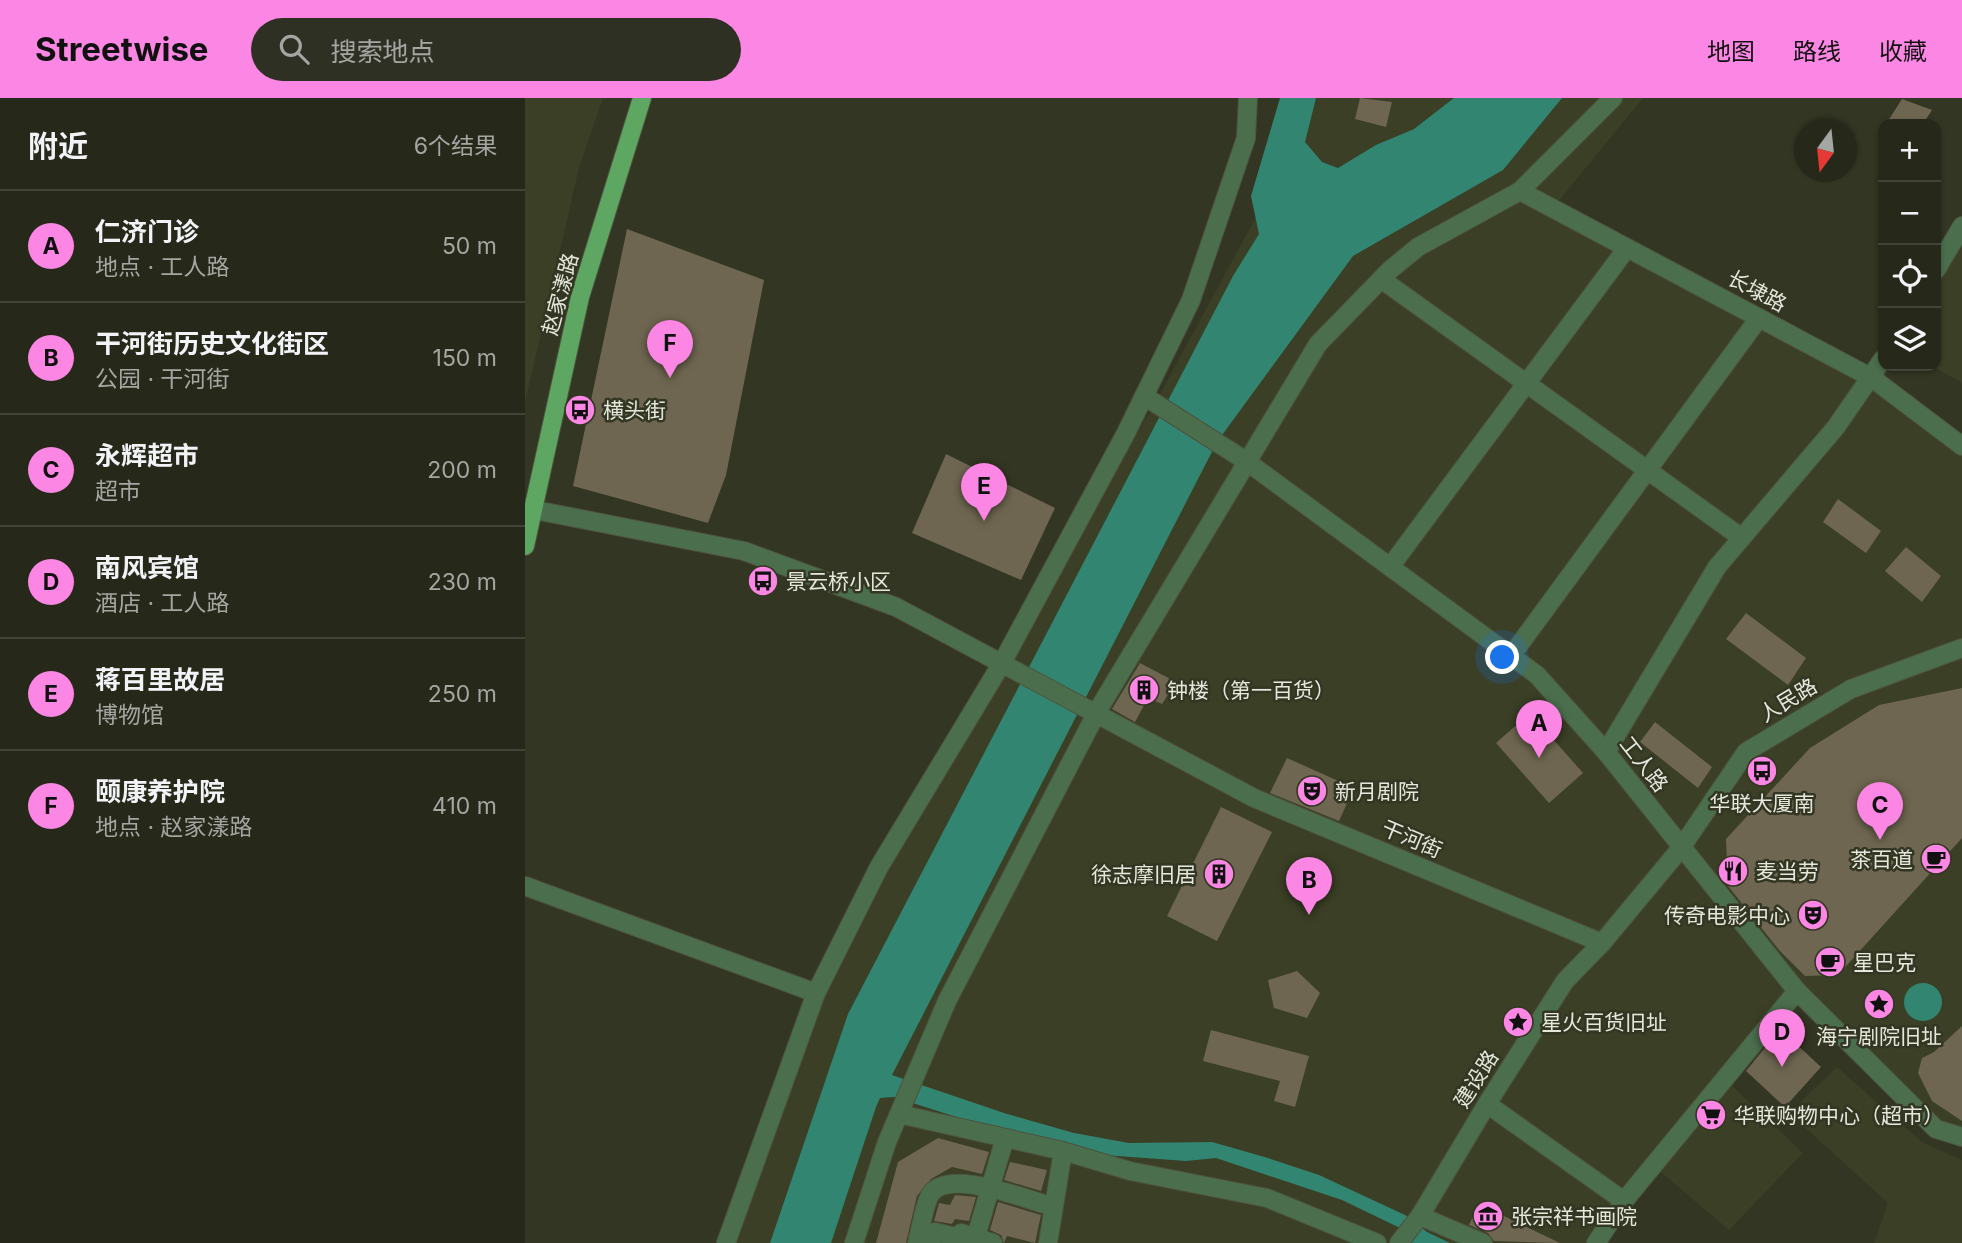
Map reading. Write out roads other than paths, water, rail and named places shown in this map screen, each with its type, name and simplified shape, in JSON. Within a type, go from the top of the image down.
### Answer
[{"type":"main road","name":"赵家漾路","points":[[525,546],[580,297],[642,98]]},
{"type":"street","points":[[726,1243],[816,993],[879,867],[1006,665],[1149,399],[1191,300],[1246,138],[1248,98]]},
{"type":"street","points":[[854,1243],[899,1114],[947,1002],[1095,714],[1242,459],[1318,344],[1381,278],[1418,247],[1520,191],[1613,98]]},
{"type":"street","name":"长埭路","points":[[1520,191],[1872,378],[1962,446]]},
{"type":"street","points":[[1941,262],[1962,226]]},
{"type":"street","points":[[1390,567],[1627,248]]},
{"type":"street","points":[[1381,278],[1742,538]]},
{"type":"street","points":[[1511,656],[1759,318]]},
{"type":"street","points":[[1606,752],[1717,567],[1836,427],[1878,368]]},
{"type":"street","name":"工人路","points":[[1149,399],[1242,459],[1537,676],[1606,752],[1797,991],[1935,1129],[1962,1137]]},
{"type":"street","name":"干河街","points":[[535,510],[744,551],[895,607],[1254,798],[1602,943]]},
{"type":"street","name":"人民路","points":[[1681,848],[1746,752],[1851,689],[1962,648]]},
{"type":"street","name":"建设路","points":[[1399,1243],[1420,1216],[1565,981],[1602,943],[1681,848]]},
{"type":"street","points":[[525,886],[816,993]]},
{"type":"street","points":[[1596,1243],[1623,1201],[1797,991]]},
{"type":"street","points":[[1487,1104],[1623,1201]]},
{"type":"street","points":[[899,1114],[1063,1151],[1130,1171],[1267,1198],[1377,1243]]},
{"type":"street","points":[[974,1240],[1005,1138]]},
{"type":"street","points":[[1048,1243],[1063,1151]]},
{"type":"street","points":[[993,1243],[974,1240],[961,1233],[960,1238],[935,1232],[931,1241],[917,1240],[931,1194],[945,1183],[963,1183],[1044,1204]]},
{"type":"street","points":[[1420,1216],[1483,1243]]},
{"type":"water","points":[[1280,98],[1316,98],[1305,142],[1322,162],[1338,168],[1376,145],[1414,129],[1454,98],[1562,98],[1503,170],[1353,256],[1217,442],[892,1075],[1007,1114],[1074,1133],[1129,1143],[1212,1142],[1268,1158],[1319,1175],[1405,1215],[1427,1232],[1450,1243],[1412,1243],[1400,1228],[1342,1200],[1216,1158],[1186,1161],[1104,1155],[1000,1131],[894,1097],[880,1098],[876,1107],[831,1243],[770,1243],[848,1014],[1233,276],[1259,234],[1251,196]]},
{"type":"water","points":[[1923,983],[1936,989],[1942,1002],[1936,1015],[1923,1021],[1910,1015],[1904,1002],[1910,989]]},
{"type":"place","name":"颐康养护院","points":[[670,378]]},
{"type":"place","name":"横头街","points":[[580,410]]},
{"type":"place","name":"蒋百里故居","points":[[984,521]]},
{"type":"place","name":"景云桥小区","points":[[763,581]]},
{"type":"place","name":"钟楼（第一百货）","points":[[1144,690]]},
{"type":"place","name":"仁济门诊","points":[[1539,758]]},
{"type":"place","name":"华联大厦南","points":[[1762,771]]},
{"type":"place","name":"新月剧院","points":[[1312,791]]},
{"type":"place","name":"永辉超市","points":[[1880,840]]},
{"type":"place","name":"茶百道","points":[[1936,859]]},
{"type":"place","name":"麦当劳","points":[[1733,871]]},
{"type":"place","name":"徐志摩旧居","points":[[1219,874]]},
{"type":"place","name":"干河街历史文化街区","points":[[1309,915]]},
{"type":"place","name":"传奇电影中心","points":[[1813,915]]},
{"type":"place","name":"星巴克","points":[[1830,962]]},
{"type":"place","name":"海宁剧院旧址","points":[[1879,1004]]},
{"type":"place","name":"星火百货旧址","points":[[1518,1022]]},
{"type":"place","name":"南风宾馆","points":[[1782,1067]]},
{"type":"place","name":"华联购物中心（超市）","points":[[1711,1115]]},
{"type":"place","name":"张宗祥书画院","points":[[1488,1216]]}]
